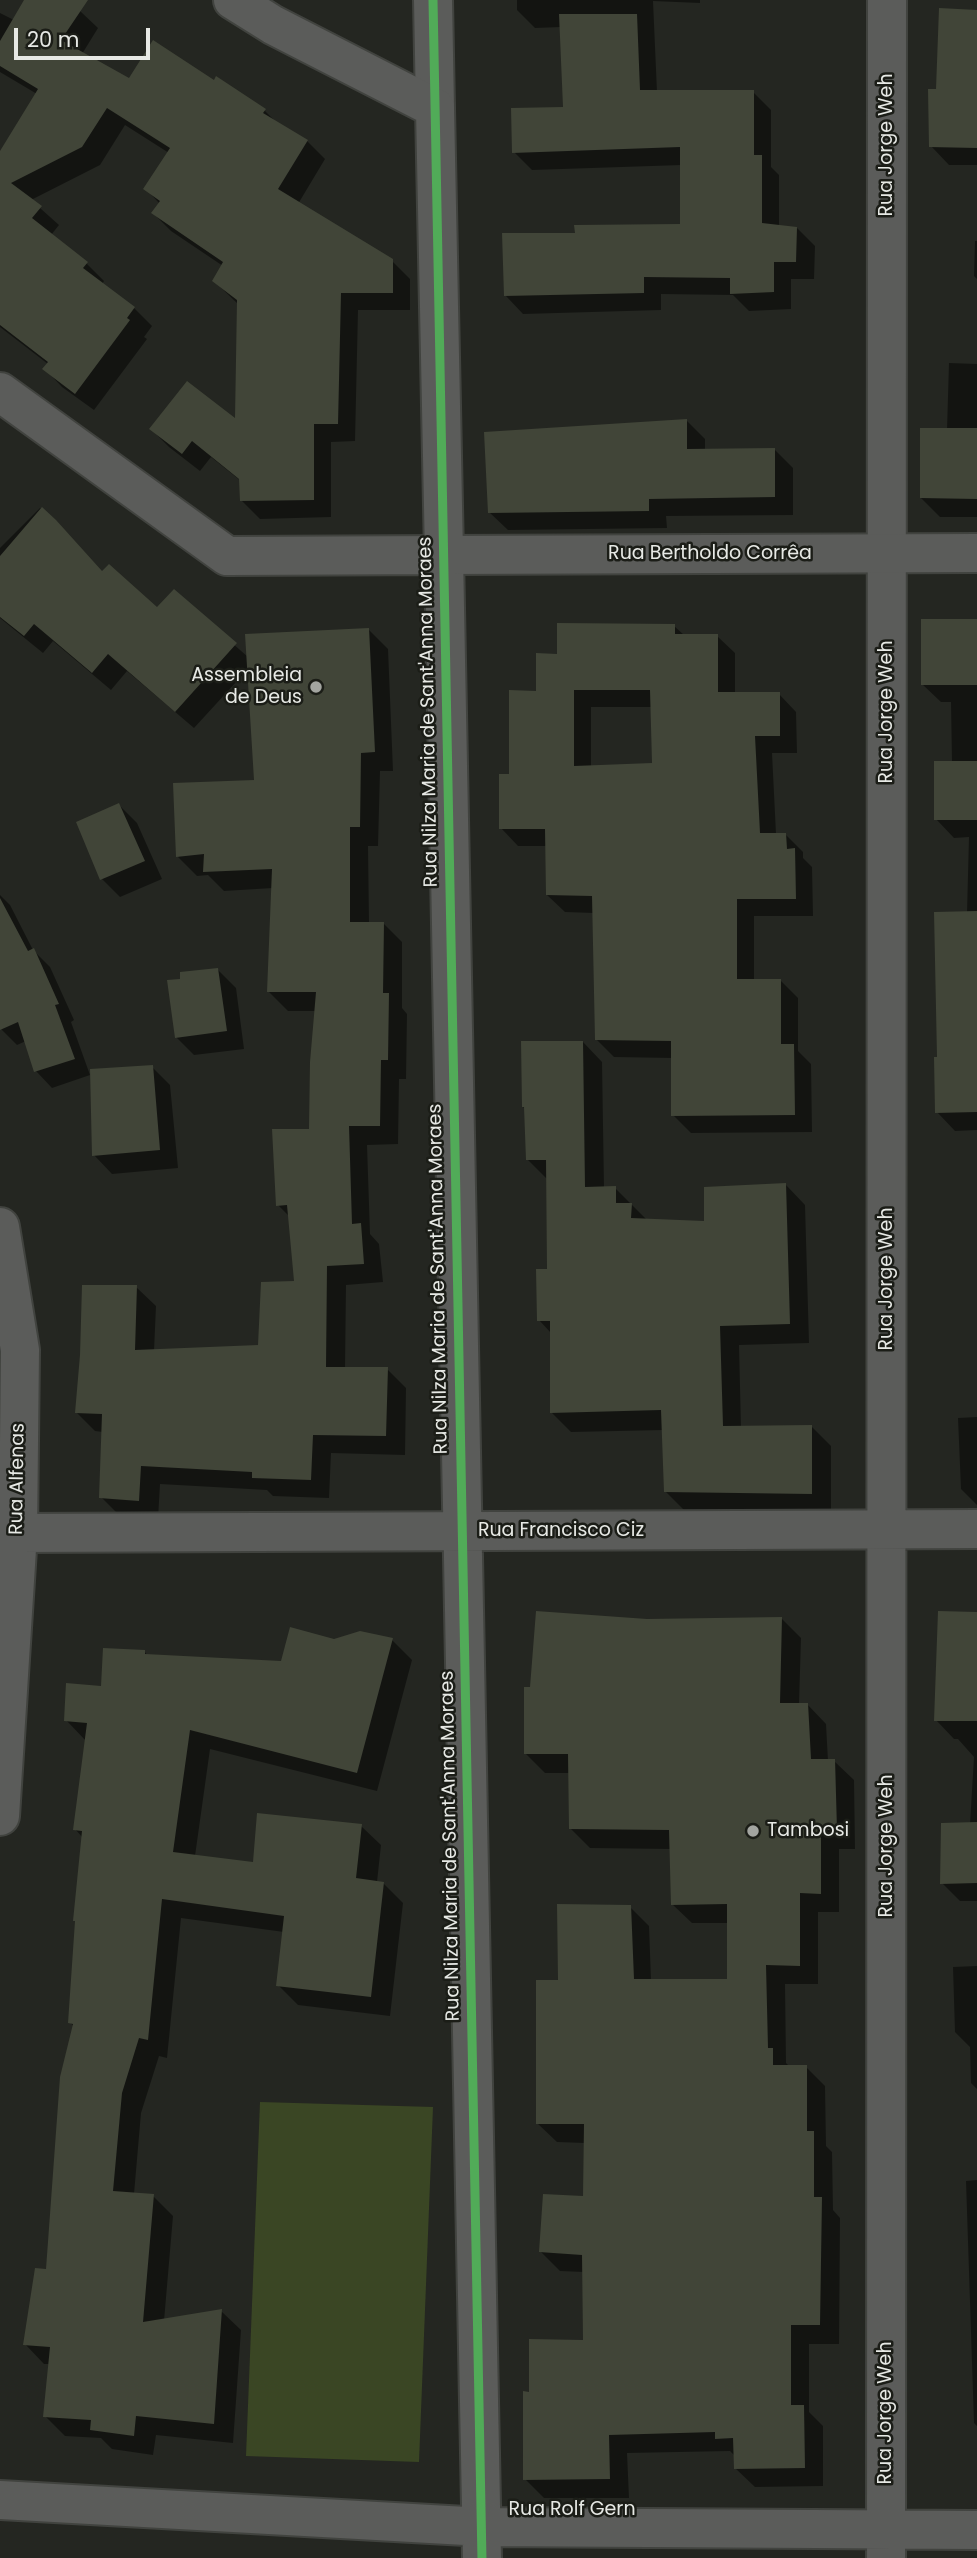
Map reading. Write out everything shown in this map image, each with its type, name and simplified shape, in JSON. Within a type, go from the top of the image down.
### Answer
[{"type":"street","points":[[233,0],[272,25],[435,108]]},
{"type":"street","name":"Rua Nilza Maria de Sant'Anna Moraes","points":[[433,0],[461,1531],[483,2542]]},
{"type":"street","name":"Rua Jorge Weh","points":[[886,2544],[887,0]]},
{"type":"street","name":"Rua Bertholdo Corrêa","points":[[0,392],[226,556],[977,553]]},
{"type":"street","name":"Rua Alfenas","points":[[0,1227],[20,1350],[19,1533],[0,1816]]},
{"type":"street","name":"Rua Francisco Ciz","points":[[19,1533],[977,1529]]},
{"type":"street","name":"Rua Rolf Gern","points":[[0,2500],[483,2542],[886,2544],[977,2530]]},
{"type":"green space","points":[[260,2102],[433,2107],[419,2462],[246,2456]]},
{"type":"building","points":[[24,0],[88,0],[61,40],[129,78],[153,40],[214,80],[216,76],[266,109],[263,113],[308,140],[278,189],[393,259],[393,293],[341,293],[338,424],[314,424],[314,500],[240,501],[239,479],[192,441],[182,454],[149,429],[187,381],[235,418],[237,300],[212,281],[223,262],[151,213],[160,201],[143,189],[170,148],[107,108],[82,147],[11,183],[42,206],[32,218],[88,262],[83,268],[135,307],[127,318],[130,320],[75,394],[42,369],[48,362],[0,325],[0,151],[38,89],[0,66],[0,41]]},
{"type":"building","points":[[939,8],[977,10],[977,148],[929,147],[928,89],[936,89]]},
{"type":"building","points":[[559,14],[637,14],[640,90],[754,90],[754,155],[762,155],[762,223],[797,227],[796,262],[774,262],[774,292],[730,294],[730,278],[644,277],[644,293],[504,296],[502,233],[575,233],[574,225],[680,224],[680,147],[512,153],[511,108],[563,107]]},
{"type":"building","points":[[687,419],[687,449],[775,448],[775,497],[649,499],[649,511],[488,513],[484,432]]},
{"type":"building","points":[[920,428],[977,428],[977,499],[920,498]]},
{"type":"building","points":[[42,507],[102,571],[109,564],[157,607],[174,589],[237,643],[175,712],[108,654],[92,673],[34,624],[24,636],[0,617],[0,556]]},
{"type":"building","points":[[921,619],[977,619],[977,685],[921,685]]},
{"type":"building","points":[[557,623],[675,624],[675,634],[718,634],[718,692],[780,692],[780,736],[755,736],[760,833],[786,833],[787,849],[795,848],[796,899],[737,899],[737,979],[781,979],[781,1044],[794,1044],[795,1115],[671,1116],[671,1041],[595,1040],[592,896],[546,895],[545,829],[499,829],[499,774],[509,774],[509,690],[536,691],[536,653],[557,654]],"holes":[[[574,690],[650,690],[652,763],[574,766]]]},
{"type":"building","points":[[369,628],[375,752],[361,753],[360,827],[350,827],[350,922],[384,922],[383,993],[389,993],[388,1060],[381,1060],[380,1126],[349,1126],[352,1224],[361,1223],[364,1264],[327,1266],[326,1367],[388,1367],[386,1436],[313,1435],[311,1480],[252,1478],[252,1472],[141,1466],[139,1501],[99,1498],[102,1414],[75,1413],[82,1285],[137,1285],[135,1350],[258,1345],[261,1282],[294,1281],[287,1205],[276,1206],[272,1129],[309,1129],[310,1062],[316,992],[267,992],[272,869],[203,872],[204,854],[176,857],[173,783],[254,780],[245,634]]},
{"type":"building","points":[[934,761],[977,761],[977,820],[934,820]]},
{"type":"building","points":[[119,803],[145,861],[100,880],[76,822]]},
{"type":"building","points":[[0,898],[28,951],[34,948],[59,1004],[55,1005],[75,1059],[34,1072],[18,1022],[0,1030]]},
{"type":"building","points":[[977,911],[977,1112],[935,1113],[934,1057],[937,1057],[934,912]]},
{"type":"building","points":[[218,968],[227,1031],[175,1038],[167,980],[180,979],[180,972]]},
{"type":"building","points":[[521,1041],[583,1041],[585,1187],[616,1186],[616,1203],[632,1203],[631,1218],[704,1221],[704,1187],[786,1183],[790,1324],[720,1326],[723,1426],[812,1425],[812,1494],[664,1492],[661,1410],[550,1413],[550,1321],[537,1321],[536,1269],[547,1269],[546,1160],[526,1160]]},
{"type":"building","points":[[153,1065],[160,1150],[92,1156],[90,1069]]},
{"type":"building","points":[[536,1611],[647,1619],[782,1617],[780,1703],[808,1703],[811,1759],[835,1759],[837,1830],[821,1830],[821,1894],[800,1893],[800,1966],[766,1965],[768,2048],[773,2048],[773,2065],[807,2065],[807,2131],[814,2131],[814,2197],[822,2197],[820,2325],[791,2325],[791,2405],[804,2405],[805,2468],[734,2469],[733,2438],[715,2439],[715,2432],[609,2435],[610,2479],[523,2480],[523,2391],[529,2392],[529,2339],[583,2340],[582,2255],[539,2252],[543,2194],[583,2196],[584,2124],[536,2124],[536,1980],[558,1980],[557,1904],[631,1905],[634,1979],[727,1979],[727,1904],[671,1905],[669,1830],[569,1829],[568,1754],[524,1754],[524,1687],[530,1687]]},
{"type":"building","points":[[938,1611],[977,1612],[977,1721],[934,1721]]},
{"type":"building","points":[[290,1627],[334,1639],[360,1631],[393,1638],[357,1773],[190,1730],[173,1852],[253,1862],[257,1813],[362,1824],[356,1878],[384,1882],[371,1997],[276,1986],[284,1916],[162,1899],[148,2040],[139,2038],[122,2093],[113,2191],[154,2194],[143,2322],[222,2309],[214,2424],[136,2416],[134,2436],[90,2430],[91,2420],[43,2417],[50,2347],[23,2345],[35,2268],[46,2269],[60,2077],[73,2024],[68,2023],[73,1921],[82,1831],[73,1830],[87,1723],[64,1721],[66,1683],[101,1686],[103,1648],[145,1650],[145,1654],[281,1661]]},
{"type":"building","points":[[977,1822],[977,1883],[940,1884],[941,1823]]},
{"type":"cycle path","points":[[433,0],[482,2558]]},
{"type":"place","name":"Assembleia de Deus","points":[[316,687]]},
{"type":"place","name":"Tambosi","points":[[753,1831]]}]
